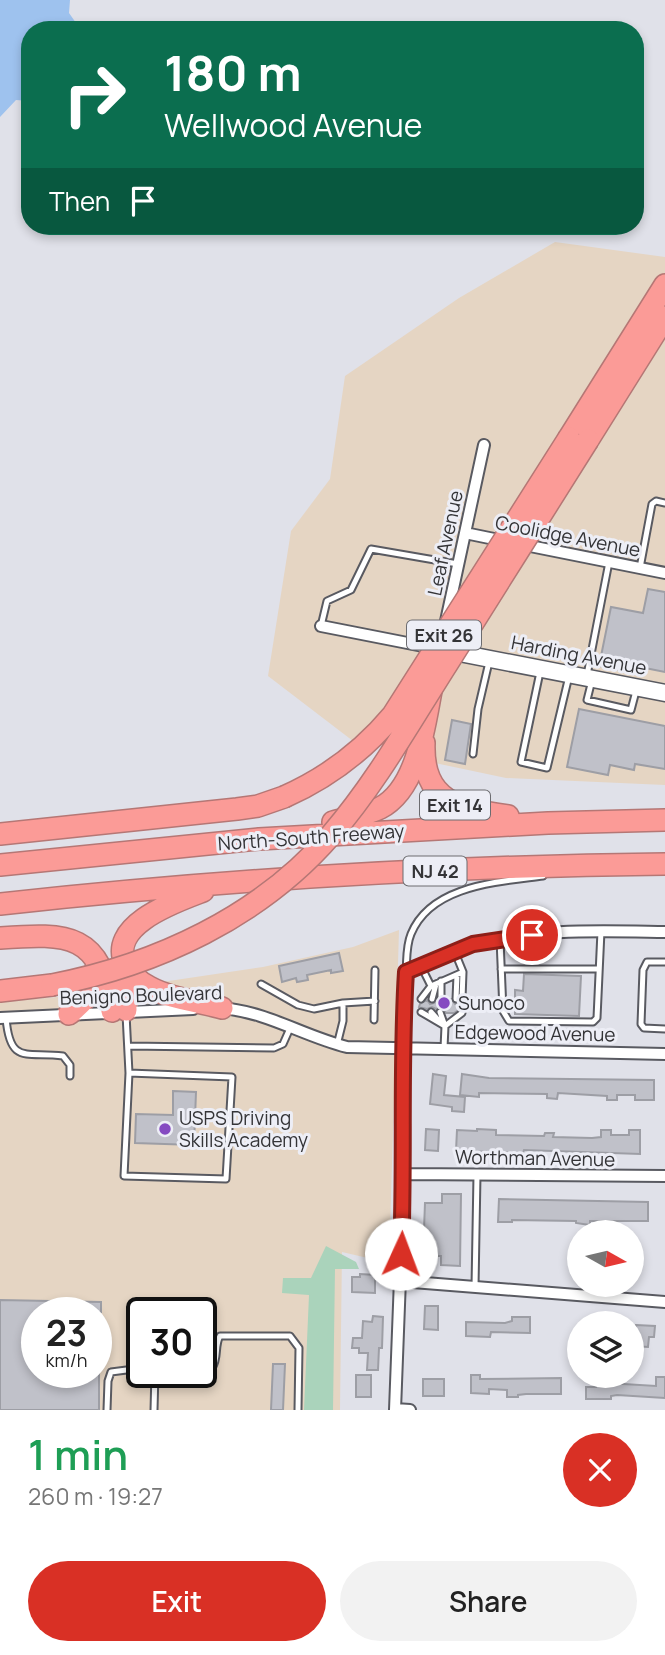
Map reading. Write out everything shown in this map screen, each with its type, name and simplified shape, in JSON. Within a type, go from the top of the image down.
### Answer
[{"type":"highway","name":"Exit 26","points":[[0,834],[258,806],[284,797],[317,780],[352,757],[393,715],[578,439],[665,285]]},
{"type":"highway","points":[[0,990],[52,985],[126,968],[191,941],[253,902],[309,858],[337,828],[373,780],[578,439],[665,317]]},
{"type":"highway","points":[[259,839],[365,814],[383,807],[396,796],[407,781],[425,723],[439,649]]},
{"type":"highway","name":"Exit 14","points":[[425,723],[426,769],[432,785],[444,798],[454,805],[474,811],[548,823]]},
{"type":"highway","name":"North-South Freeway","points":[[0,865],[259,839],[548,823],[665,820]]},
{"type":"highway","name":"North-South Freeway","points":[[0,904],[225,883],[525,867],[655,864]]},
{"type":"highway","points":[[119,1011],[126,939],[141,920],[188,897],[225,883]]},
{"type":"highway","points":[[0,937],[58,936],[79,943],[96,959],[119,1011]]},
{"type":"highway","points":[[123,958],[135,976],[150,988],[222,1008]]},
{"type":"highway","points":[[69,1014],[94,986],[97,978],[96,959]]},
{"type":"main road","name":"Harding Avenue","points":[[439,649],[665,693]]},
{"type":"street","name":"Leaf Avenue","points":[[439,649],[484,445]]},
{"type":"street","name":"Coolidge Avenue","points":[[465,533],[665,573]]},
{"type":"street","name":"Harding Avenue","points":[[321,626],[439,649]]},
{"type":"street","points":[[410,1410],[396,1410],[404,1174],[403,1047],[406,972],[454,950],[500,939],[555,932],[665,932]]},
{"type":"street","name":"Benigno Boulevard","points":[[3,1018],[222,1008],[261,1015],[337,1045],[369,1049],[403,1047]]},
{"type":"street","name":"Edgewood Avenue","points":[[403,1047],[665,1054]]},
{"type":"street","name":"Worthman Avenue","points":[[404,1174],[665,1176]]},
{"type":"street","points":[[400,1281],[665,1302]]},
{"type":"lane","points":[[640,568],[652,504],[656,501],[665,503]]},
{"type":"lane","points":[[321,626],[327,601],[351,590],[372,549],[458,564]]},
{"type":"lane","points":[[609,562],[587,700],[631,710],[636,688]]},
{"type":"lane","points":[[473,754],[478,709],[490,659]]},
{"type":"lane","points":[[541,669],[521,762],[547,768],[569,675]]},
{"type":"lane","points":[[566,874],[655,864]]},
{"type":"lane","points":[[406,972],[410,935],[421,917],[442,900],[468,889],[494,883],[553,875]]},
{"type":"lane","points":[[500,939],[503,1011],[509,1021],[593,1022],[597,1018],[601,931]]},
{"type":"lane","points":[[454,950],[460,973],[459,999]]},
{"type":"lane","points":[[665,962],[647,962],[642,970],[641,1024],[644,1028],[665,1029]]},
{"type":"lane","points":[[420,965],[436,984],[441,999]]},
{"type":"lane","points":[[501,969],[599,970]]},
{"type":"lane","points":[[374,1020],[375,970]]},
{"type":"lane","points":[[421,999],[436,984],[460,973]]},
{"type":"lane","points":[[261,984],[309,1008],[375,1001]]},
{"type":"lane","points":[[432,999],[436,984]]},
{"type":"lane","points":[[337,1045],[345,1012],[343,1003]]},
{"type":"lane","points":[[119,1011],[129,1046],[124,1176],[226,1179],[232,1077],[129,1073]]},
{"type":"lane","points":[[421,1012],[444,1026]]},
{"type":"lane","points":[[431,1012],[444,1026]]},
{"type":"lane","points":[[440,1013],[444,1026],[444,1048]]},
{"type":"lane","points":[[444,1026],[459,1013]]},
{"type":"lane","points":[[3,1018],[15,1050],[26,1056],[63,1056],[70,1065],[70,1076]]},
{"type":"lane","points":[[129,1046],[274,1048],[283,1044],[291,1026]]},
{"type":"lane","points":[[475,1287],[477,1175]]},
{"type":"lane","points":[[217,1341],[220,1336],[290,1336],[299,1348],[298,1410]]},
{"type":"lane","points":[[107,1410],[111,1372],[126,1370]]},
{"type":"lane","points":[[154,1410],[155,1388]]},
{"type":"shaded area","points":[[555,242],[665,257],[665,785],[506,778],[416,759],[394,703],[353,741],[268,676],[291,531],[330,479],[345,376],[459,298]]},
{"type":"shaded area","points":[[399,930],[389,1263],[342,1252],[340,1410],[0,1410],[0,1002],[68,996],[263,967],[353,947]]},
{"type":"green space","points":[[326,1246],[356,1262],[359,1269],[335,1269],[333,1410],[304,1410],[309,1295],[282,1293],[283,1278],[311,1278]]},
{"type":"water","points":[[0,0],[70,0],[69,13],[75,21],[21,21],[21,100],[16,100],[0,117]]},
{"type":"building","points":[[648,589],[665,592],[665,672],[630,665],[629,672],[599,666],[611,607],[643,613]]},
{"type":"building","points":[[579,709],[665,726],[665,769],[635,764],[634,770],[610,765],[608,775],[567,767]]},
{"type":"building","points":[[452,720],[471,724],[465,764],[445,760]]},
{"type":"building","points":[[339,953],[343,971],[331,973],[331,970],[307,975],[308,980],[297,982],[296,978],[282,982],[279,966]]},
{"type":"building","points":[[524,974],[581,976],[579,1016],[515,1014],[515,990],[523,991]]},
{"type":"building","points":[[446,999],[451,999],[455,1004],[466,1002],[466,1010],[462,1008],[454,1013],[446,1013],[442,1007],[419,1007],[427,1000],[430,1004],[442,1004]]},
{"type":"building","points":[[433,1074],[446,1076],[444,1095],[465,1097],[464,1112],[452,1111],[452,1107],[430,1104]]},
{"type":"building","points":[[462,1074],[489,1078],[654,1080],[654,1100],[635,1100],[635,1095],[617,1095],[617,1100],[607,1100],[607,1096],[558,1093],[557,1099],[547,1098],[547,1094],[479,1093],[479,1097],[460,1095]]},
{"type":"building","name":"USPS Driving Skills Academy","points":[[173,1091],[196,1092],[194,1145],[135,1143],[136,1114],[173,1115]]},
{"type":"building","points":[[426,1129],[439,1130],[438,1151],[425,1150]]},
{"type":"building","points":[[457,1130],[496,1130],[496,1135],[544,1136],[545,1133],[554,1133],[553,1137],[592,1138],[601,1137],[601,1130],[611,1130],[611,1135],[629,1135],[629,1130],[640,1130],[640,1154],[524,1150],[523,1153],[456,1151]]},
{"type":"building","points":[[442,1194],[461,1194],[460,1266],[441,1265],[441,1256],[423,1256],[425,1203],[442,1203]]},
{"type":"building","points":[[499,1199],[648,1202],[648,1221],[498,1222]]},
{"type":"building","points":[[360,1274],[375,1275],[375,1293],[352,1292],[352,1277],[360,1277]]},
{"type":"building","points":[[0,1300],[21,1300],[21,1388],[99,1388],[99,1410],[0,1410]]},
{"type":"building","points":[[425,1306],[438,1306],[438,1330],[424,1329]]},
{"type":"building","points":[[373,1316],[383,1317],[382,1348],[379,1348],[378,1370],[367,1370],[368,1353],[359,1353],[359,1348],[352,1348],[353,1338],[362,1338],[363,1321],[372,1322]]},
{"type":"building","points":[[512,1317],[530,1317],[530,1333],[491,1332],[490,1337],[466,1336],[466,1322],[505,1323],[512,1321]]},
{"type":"building","points":[[644,1325],[655,1326],[654,1337],[649,1337],[648,1347],[644,1347]]},
{"type":"building","points":[[273,1364],[285,1364],[283,1410],[271,1410]]},
{"type":"building","points":[[356,1375],[371,1375],[371,1397],[356,1397]]},
{"type":"building","points":[[471,1375],[480,1375],[480,1379],[561,1378],[561,1394],[507,1397],[507,1390],[489,1389],[489,1394],[471,1393]]},
{"type":"building","points":[[656,1377],[665,1377],[665,1398],[617,1395],[611,1396],[611,1399],[586,1399],[586,1388],[644,1388],[644,1385],[656,1386]]},
{"type":"building","points":[[423,1379],[444,1379],[444,1396],[423,1396]]},
{"type":"place","name":"Sunoco","points":[[444,1003]]},
{"type":"place","name":"USPS Driving Skills Academy","points":[[165,1129]]},
{"type":"route","points":[[401,1254],[404,1174],[403,1017],[406,972],[473,944],[532,935]]}]
